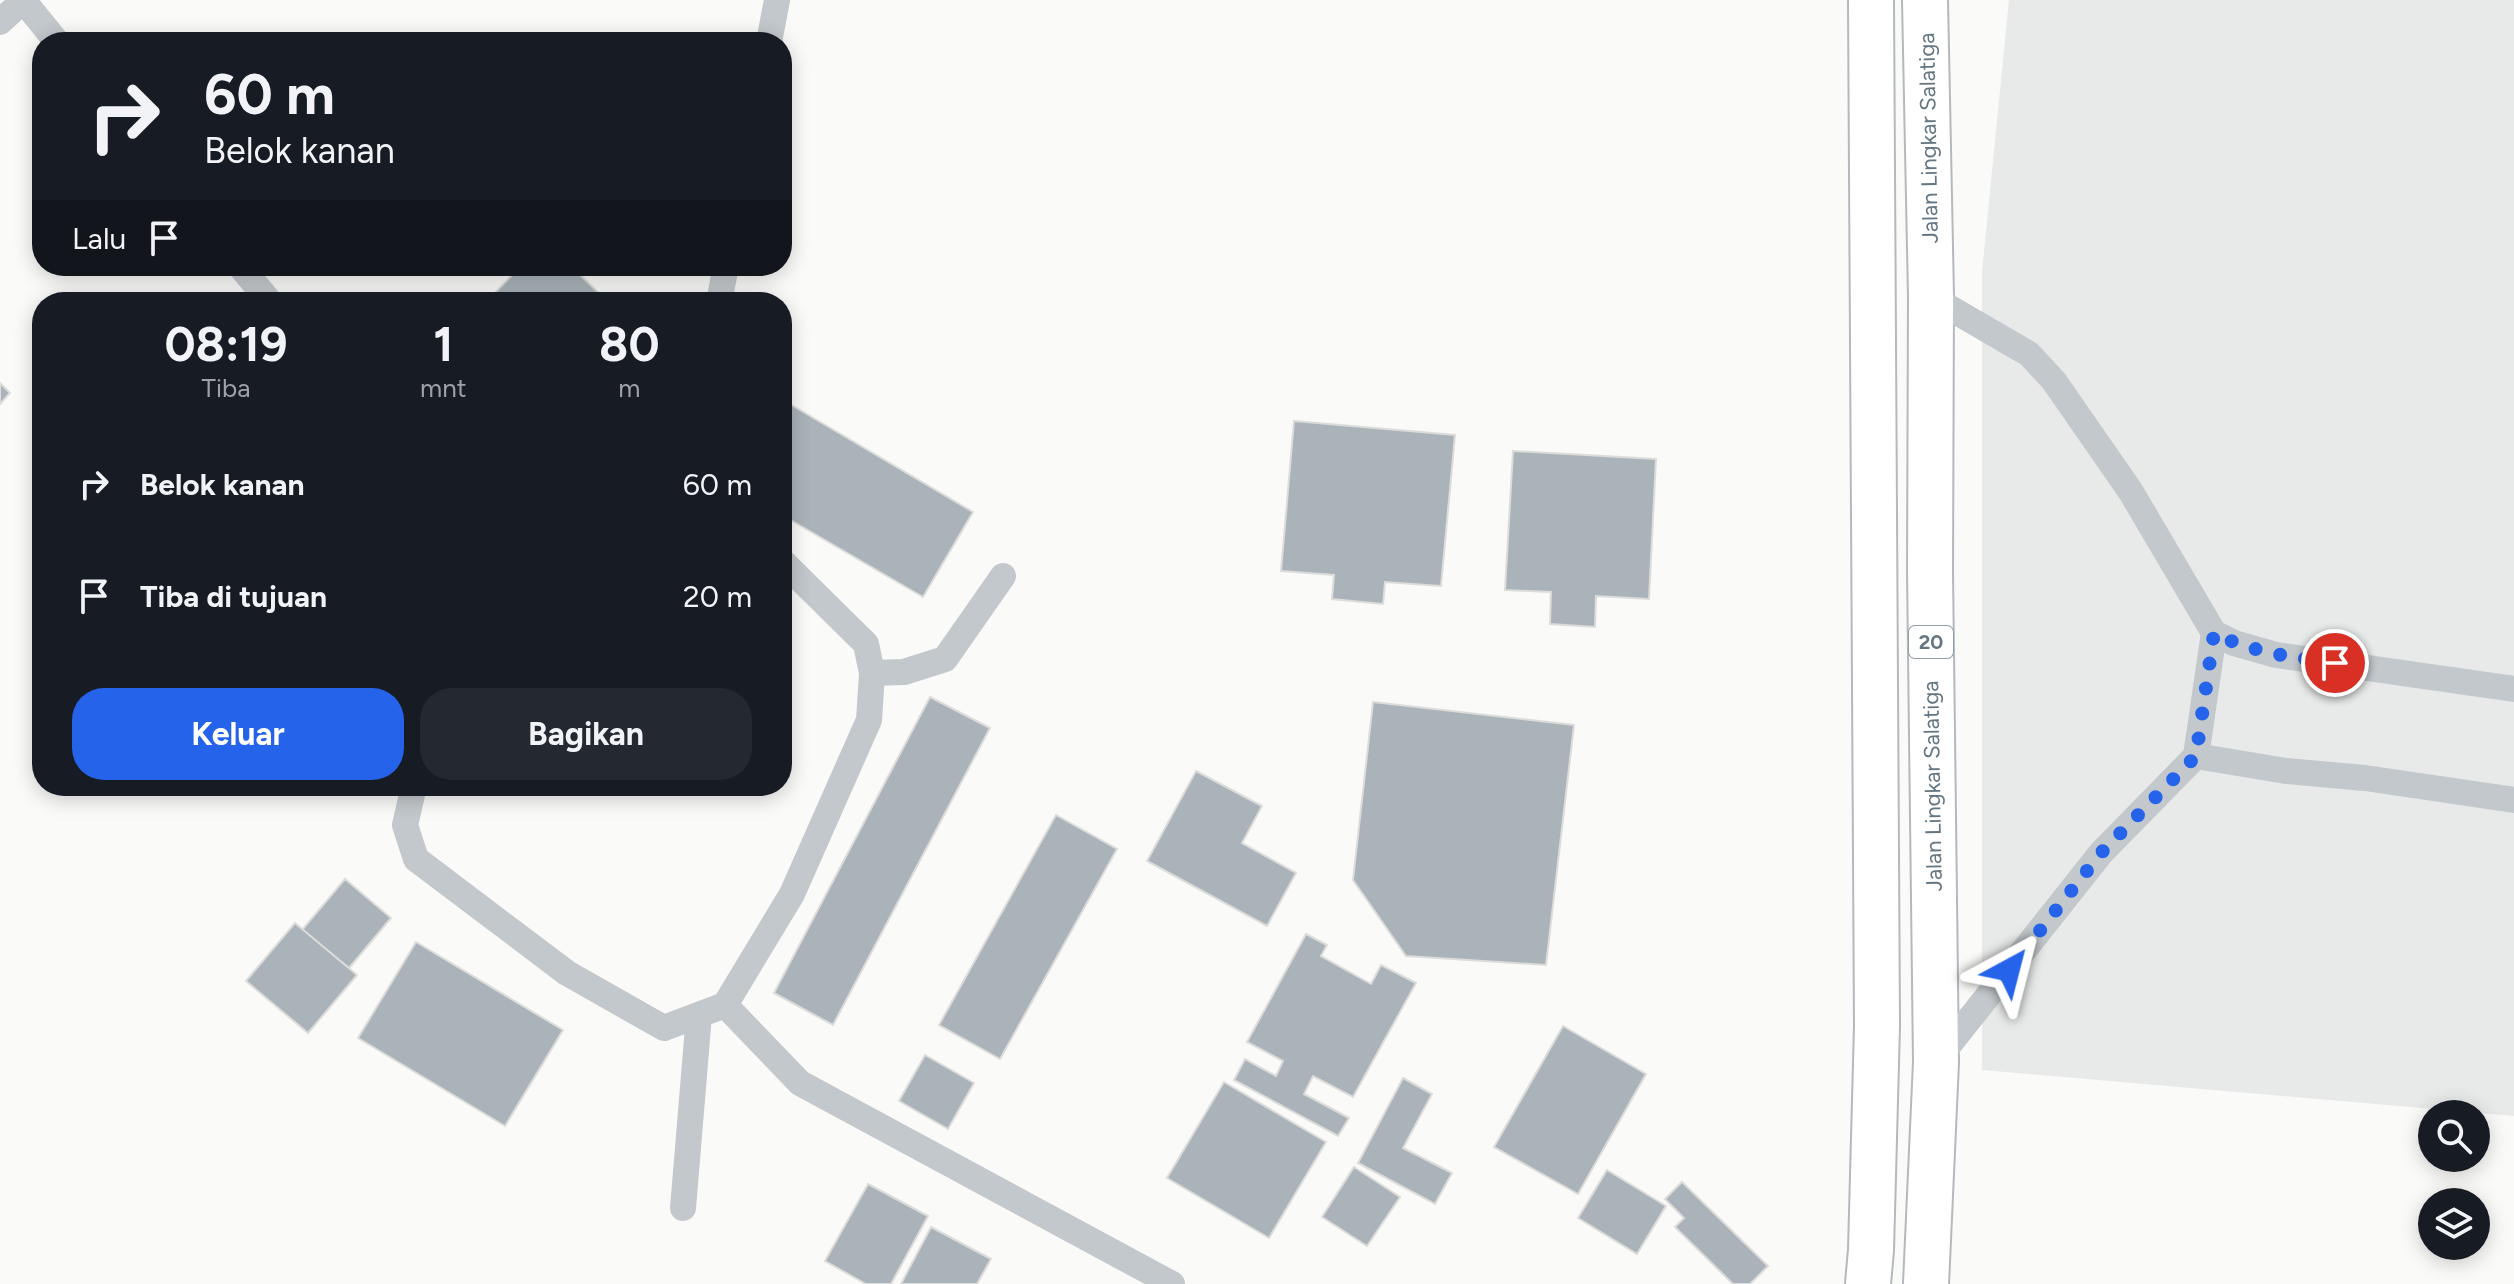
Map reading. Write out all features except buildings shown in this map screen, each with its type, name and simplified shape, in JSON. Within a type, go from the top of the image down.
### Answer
[{"type":"highway","points":[[1868,1284],[1877,1026],[1871,0]]},
{"type":"highway","name":"Jalan Lingkar Salatiga","points":[[1925,0],[1931,297],[1930,571],[1936,1062],[1926,1284]]},
{"type":"lane","points":[[0,22],[24,0],[49,32]]},
{"type":"lane","points":[[771,32],[777,0]]},
{"type":"lane","points":[[248,276],[262,292]]},
{"type":"lane","points":[[1931,297],[2029,354],[2054,381],[2131,492],[2214,633],[2234,643],[2276,655],[2514,689]]},
{"type":"lane","points":[[412,796],[405,825],[416,859],[567,973],[664,1028],[725,1005],[792,894],[869,720],[872,673],[866,644],[792,571]]},
{"type":"lane","points":[[872,673],[904,672],[945,659],[1003,576]]},
{"type":"lane","points":[[1936,1062],[2101,853],[2196,756],[2214,633]]},
{"type":"lane","points":[[2196,756],[2286,771],[2365,778],[2514,800]]},
{"type":"lane","points":[[725,1005],[800,1083],[1172,1284]]},
{"type":"lane","points":[[683,1208],[699,1015]]},
{"type":"shaded area","points":[[2009,0],[2514,0],[2514,1116],[2490,1114],[2490,1100],[2418,1100],[2418,1108],[1982,1070],[1982,272]]},
{"type":"route","points":[[2009,970],[2101,853],[2196,756],[2214,633],[2234,643],[2276,655],[2335,663]]}]
